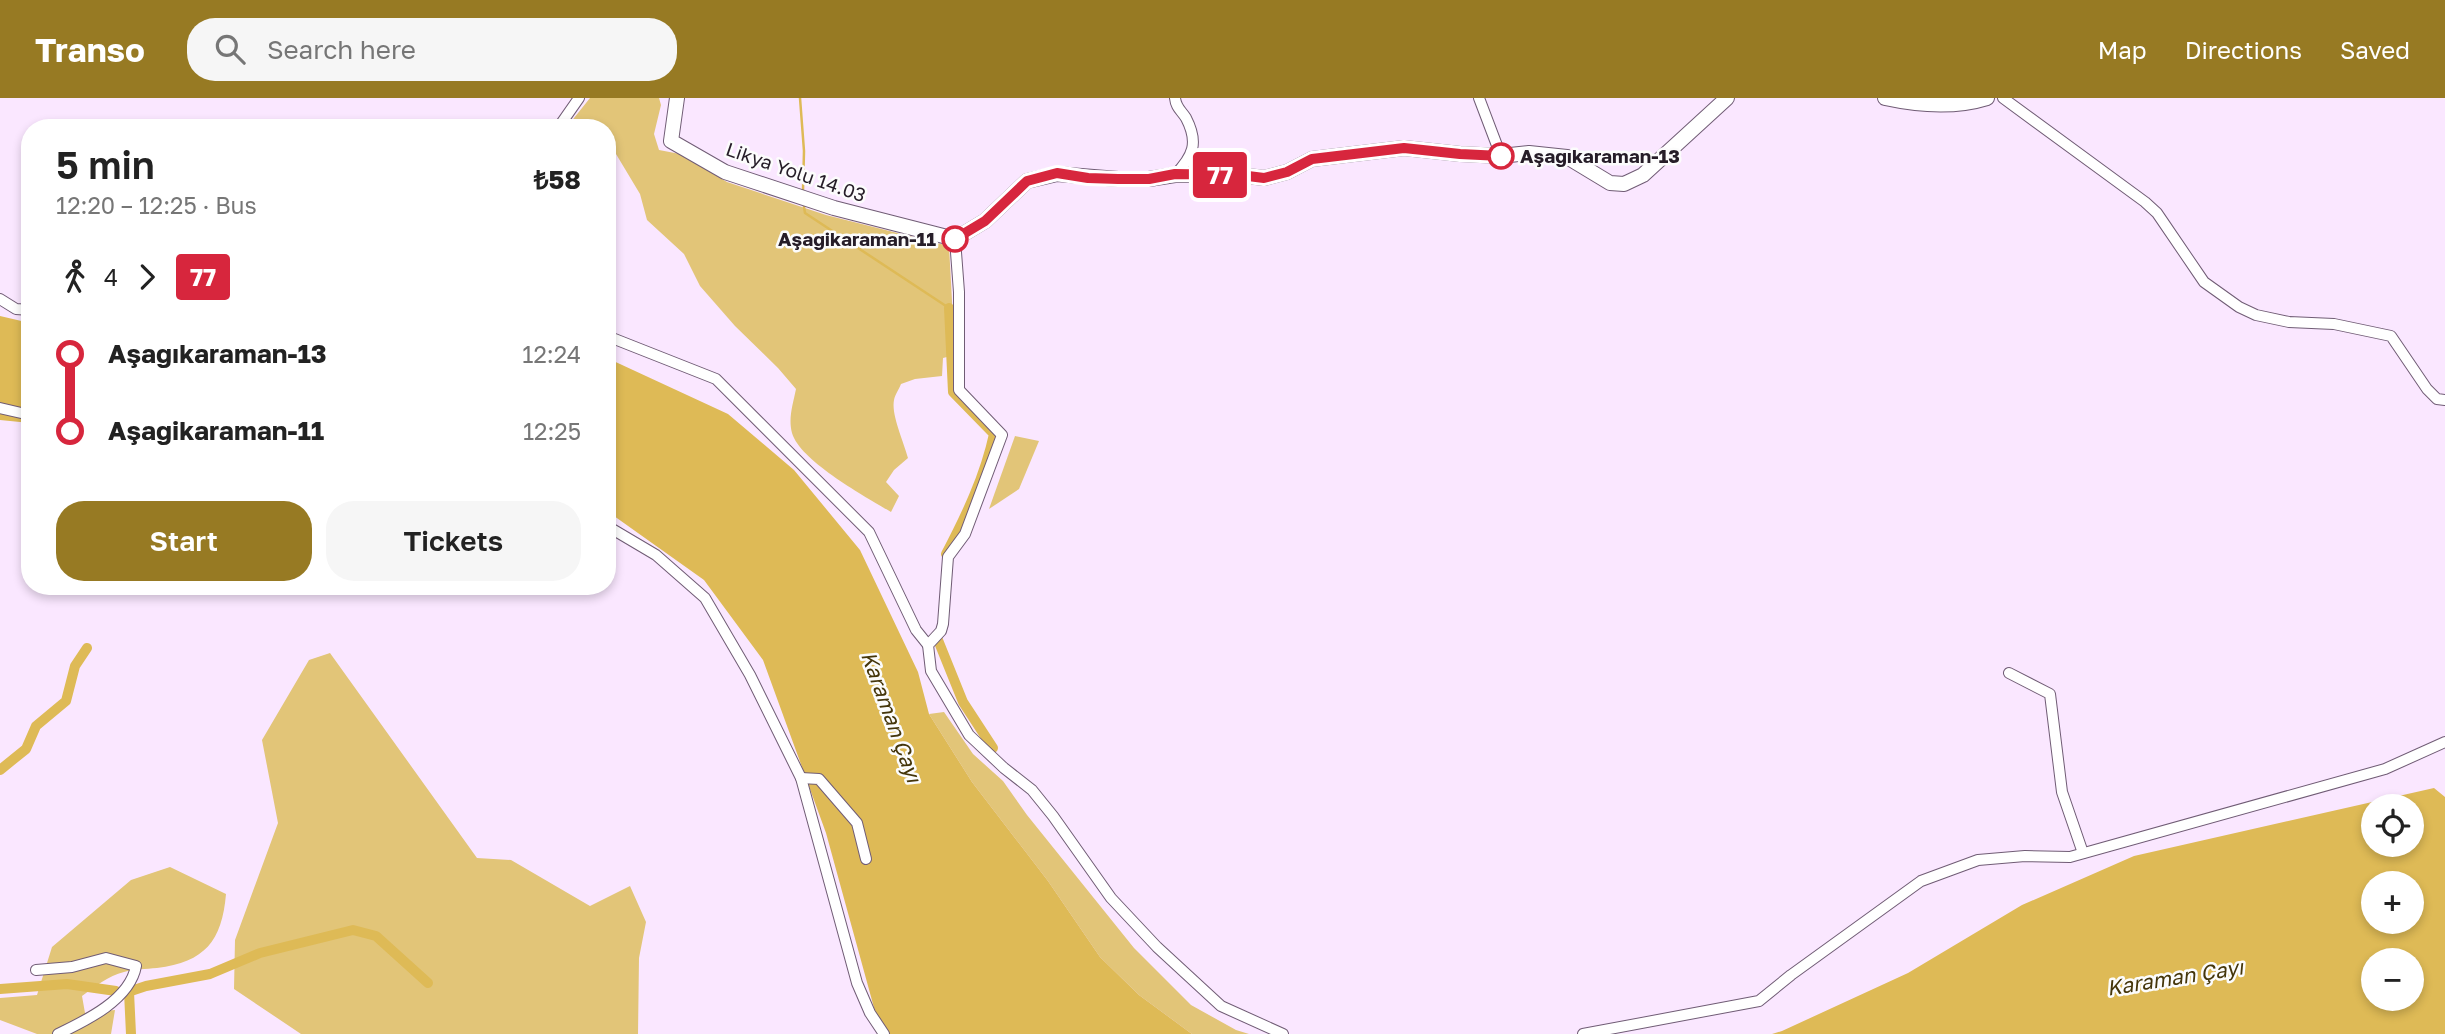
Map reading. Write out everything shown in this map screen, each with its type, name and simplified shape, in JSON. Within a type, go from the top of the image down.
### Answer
[{"type":"street","points":[[564,119],[579,98]]},
{"type":"street","name":"Likya Yolu 14.03","points":[[677,98],[671,141],[725,172],[834,208],[955,239]]},
{"type":"street","points":[[1175,98],[1176,105],[1186,118],[1194,143],[1189,160],[1175,174]]},
{"type":"street","points":[[1479,98],[1501,156]]},
{"type":"street","points":[[928,645],[941,631],[943,624],[948,557],[965,534],[1002,435],[959,390],[955,239],[985,221],[1027,181],[1057,173],[1118,179],[1149,179],[1175,174],[1264,178],[1287,172],[1312,159],[1404,148],[1460,154],[1501,156],[1529,153],[1567,157],[1610,183],[1624,184],[1643,175],[1727,98]]},
{"type":"street","points":[[1885,98],[1913,104],[1942,104],[1987,98]]},
{"type":"street","points":[[2003,98],[2145,202],[2157,213],[2204,282],[2239,307],[2256,315],[2289,322],[2334,324],[2391,336],[2427,389],[2437,399],[2445,400]]},
{"type":"street","points":[[0,299],[21,309]]},
{"type":"street","points":[[616,340],[716,379],[869,532],[916,631],[928,645],[931,671],[969,735],[1032,790],[1111,898],[1157,947],[1221,1006],[1283,1034]]},
{"type":"street","points":[[0,408],[21,413]]},
{"type":"street","points":[[616,531],[656,555],[705,598],[750,675],[801,778],[857,984],[870,1013],[884,1034]]},
{"type":"street","points":[[2009,673],[2050,694],[2063,792],[2083,853]]},
{"type":"street","points":[[1583,1034],[1759,1000],[1920,881],[1967,864],[1979,860],[2070,856],[2083,853],[2385,769],[2445,741]]},
{"type":"street","points":[[801,778],[819,779],[856,823],[866,859]]},
{"type":"street","points":[[36,970],[72,967],[106,958],[136,967],[119,996],[93,1017],[58,1034]]},
{"type":"shaded area","points":[[590,98],[659,98],[661,105],[654,134],[659,150],[680,154],[727,182],[826,215],[949,246],[955,355],[943,358],[942,376],[915,379],[901,384],[895,396],[894,413],[908,458],[894,470],[886,482],[899,496],[891,512],[835,477],[807,455],[798,444],[792,433],[791,422],[796,389],[700,286],[684,254],[647,220],[640,194],[616,154],[616,119],[573,119]]},
{"type":"shaded area","points":[[1015,436],[1039,441],[1019,489],[989,509]]},
{"type":"shaded area","points":[[330,653],[477,858],[511,860],[590,906],[630,886],[646,922],[639,958],[638,1034],[301,1034],[234,989],[235,940],[278,823],[262,740],[309,660]]},
{"type":"shaded area","points":[[944,712],[973,754],[1003,781],[1027,815],[1134,948],[1191,1005],[1236,1030],[1249,1034],[1192,1034],[1139,995],[1100,957],[1048,881],[972,782],[929,714]]},
{"type":"shaded area","points":[[170,867],[226,894],[220,925],[208,946],[187,961],[118,974],[82,996],[85,1013],[115,1010],[111,1034],[37,1034],[0,1020],[0,998],[37,995],[52,947],[131,880]]},
{"type":"water","points":[[0,316],[21,321],[21,422],[0,420]]},
{"type":"water","name":"Karaman Çayı","points":[[616,362],[728,414],[794,470],[860,550],[918,672],[929,714],[972,782],[1048,881],[1100,957],[1139,995],[1192,1034],[890,1034],[876,1015],[826,833],[763,660],[704,580],[616,517]]},
{"type":"water","name":"Karaman Çayı","points":[[2434,788],[2445,797],[2445,1034],[1772,1034],[1908,973],[2022,905],[2134,856],[2361,805],[2361,857],[2424,857],[2424,794],[2408,794]]},
{"type":"waterway","points":[[800,98],[804,151],[803,190]]},
{"type":"waterway","points":[[804,207],[805,213],[949,308]]},
{"type":"waterway","points":[[946,554],[974,496],[994,434],[953,392],[949,308]]},
{"type":"waterway","points":[[938,640],[963,702],[993,748]]},
{"type":"waterway","points":[[0,770],[26,749],[36,726],[66,701],[75,666],[87,648]]},
{"type":"waterway","points":[[128,992],[210,974],[260,953],[353,930],[376,936],[428,983]]},
{"type":"waterway","points":[[0,989],[67,984],[116,991]]},
{"type":"waterway","points":[[129,992],[131,1034]]},
{"type":"bus line","name":"77","points":[[955,239],[985,221],[1027,181],[1057,173],[1118,179],[1149,179],[1175,174],[1264,178],[1287,172],[1312,159],[1404,148],[1501,156]]},
{"type":"place","name":"Aşağıkaraman-13","points":[[1501,156]]},
{"type":"place","name":"Aşağikaraman-11","points":[[955,239]]}]
